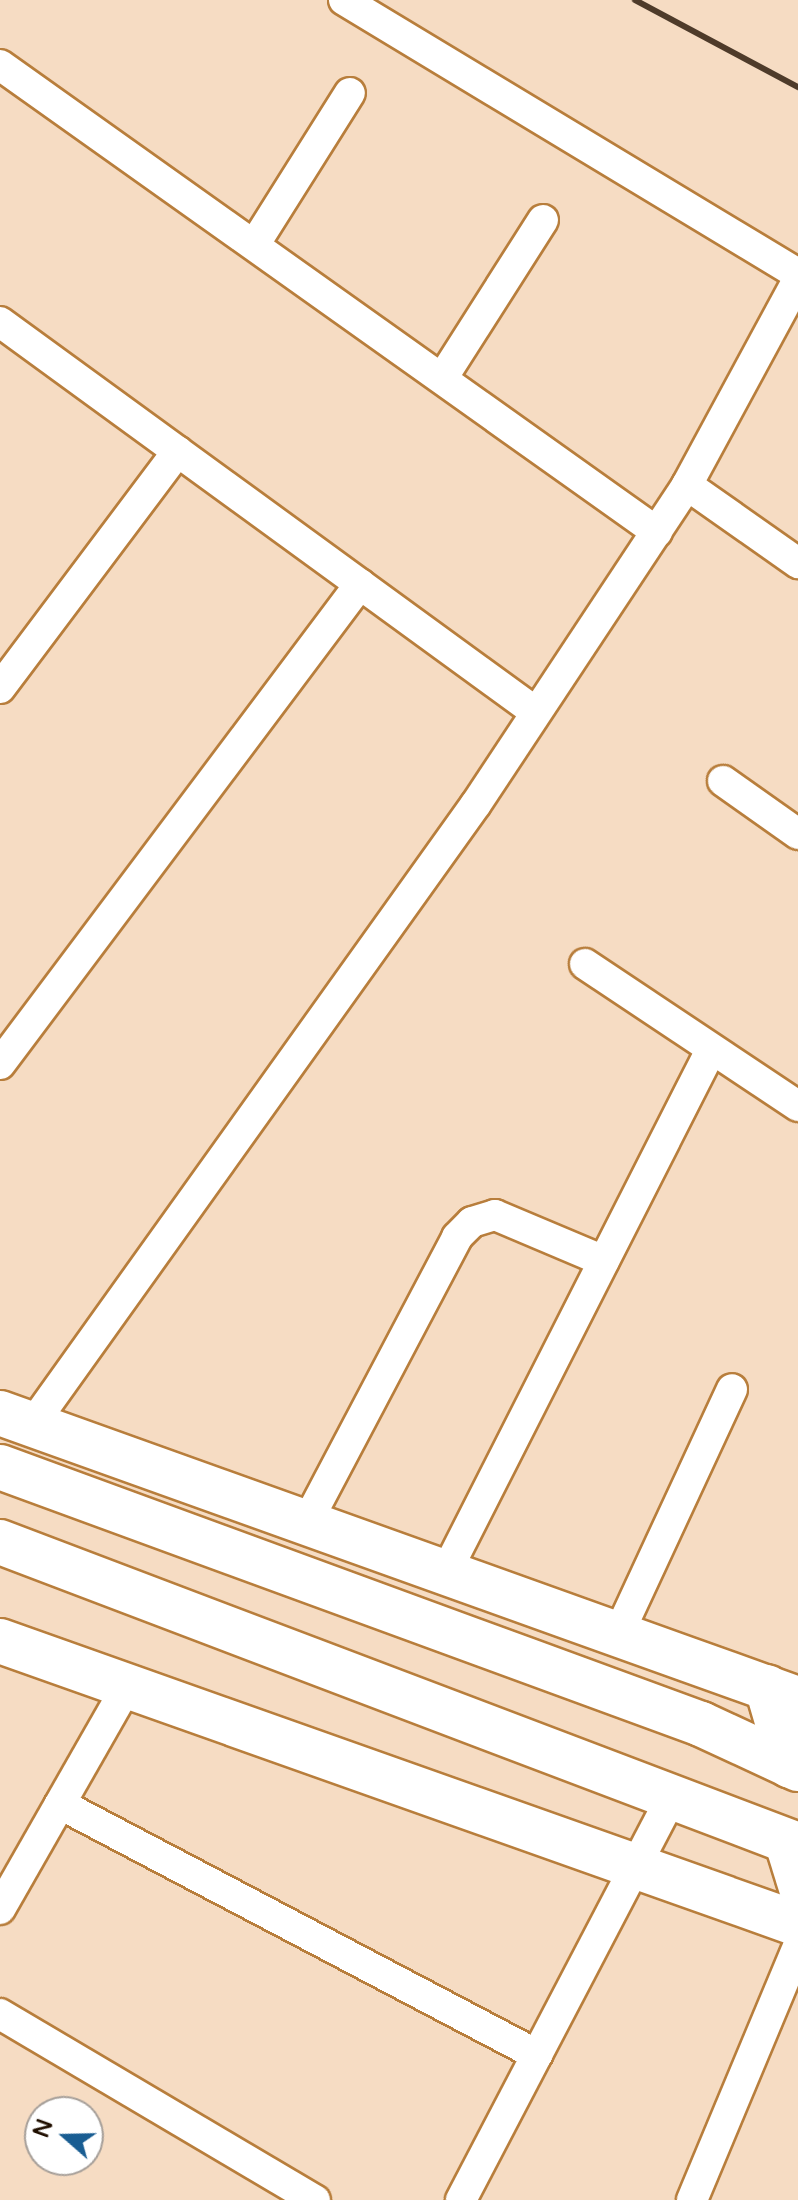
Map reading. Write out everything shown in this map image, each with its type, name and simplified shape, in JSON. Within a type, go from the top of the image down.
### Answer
[{"type":"main road","points":[[16,1419],[617,1637],[782,1693],[794,1768]]},
{"type":"main road","points":[[0,1467],[701,1724],[794,1768]]},
{"type":"main road","points":[[0,1542],[788,1841]]},
{"type":"main road","points":[[0,1641],[125,1690],[798,1924]]},
{"type":"street","points":[[16,1419],[476,804],[534,711],[687,485],[798,277],[344,0]]},
{"type":"street","points":[[0,65],[256,242],[657,532]]},
{"type":"street","points":[[256,242],[350,93]]},
{"type":"street","points":[[443,377],[543,220]]},
{"type":"street","points":[[0,323],[534,711]]},
{"type":"street","points":[[0,688],[178,451]]},
{"type":"street","points":[[687,485],[798,563]]},
{"type":"street","points":[[0,1064],[360,584]]},
{"type":"street","points":[[723,781],[798,834]]},
{"type":"street","points":[[585,964],[798,1106]]},
{"type":"street","points":[[445,1574],[711,1050]]},
{"type":"street","points":[[306,1524],[457,1237],[472,1222],[495,1215],[604,1261]]},
{"type":"street","points":[[617,1637],[732,1389]]},
{"type":"street","points":[[0,1909],[125,1690]]},
{"type":"street","points":[[461,2200],[671,1799]]},
{"type":"street","points":[[60,1804],[537,2055]]},
{"type":"street","points":[[788,1841],[798,1902]]},
{"type":"street","points":[[692,2200],[798,1947]]},
{"type":"street","points":[[0,2014],[315,2200]]},
{"type":"railway","points":[[635,0],[798,87]]}]
